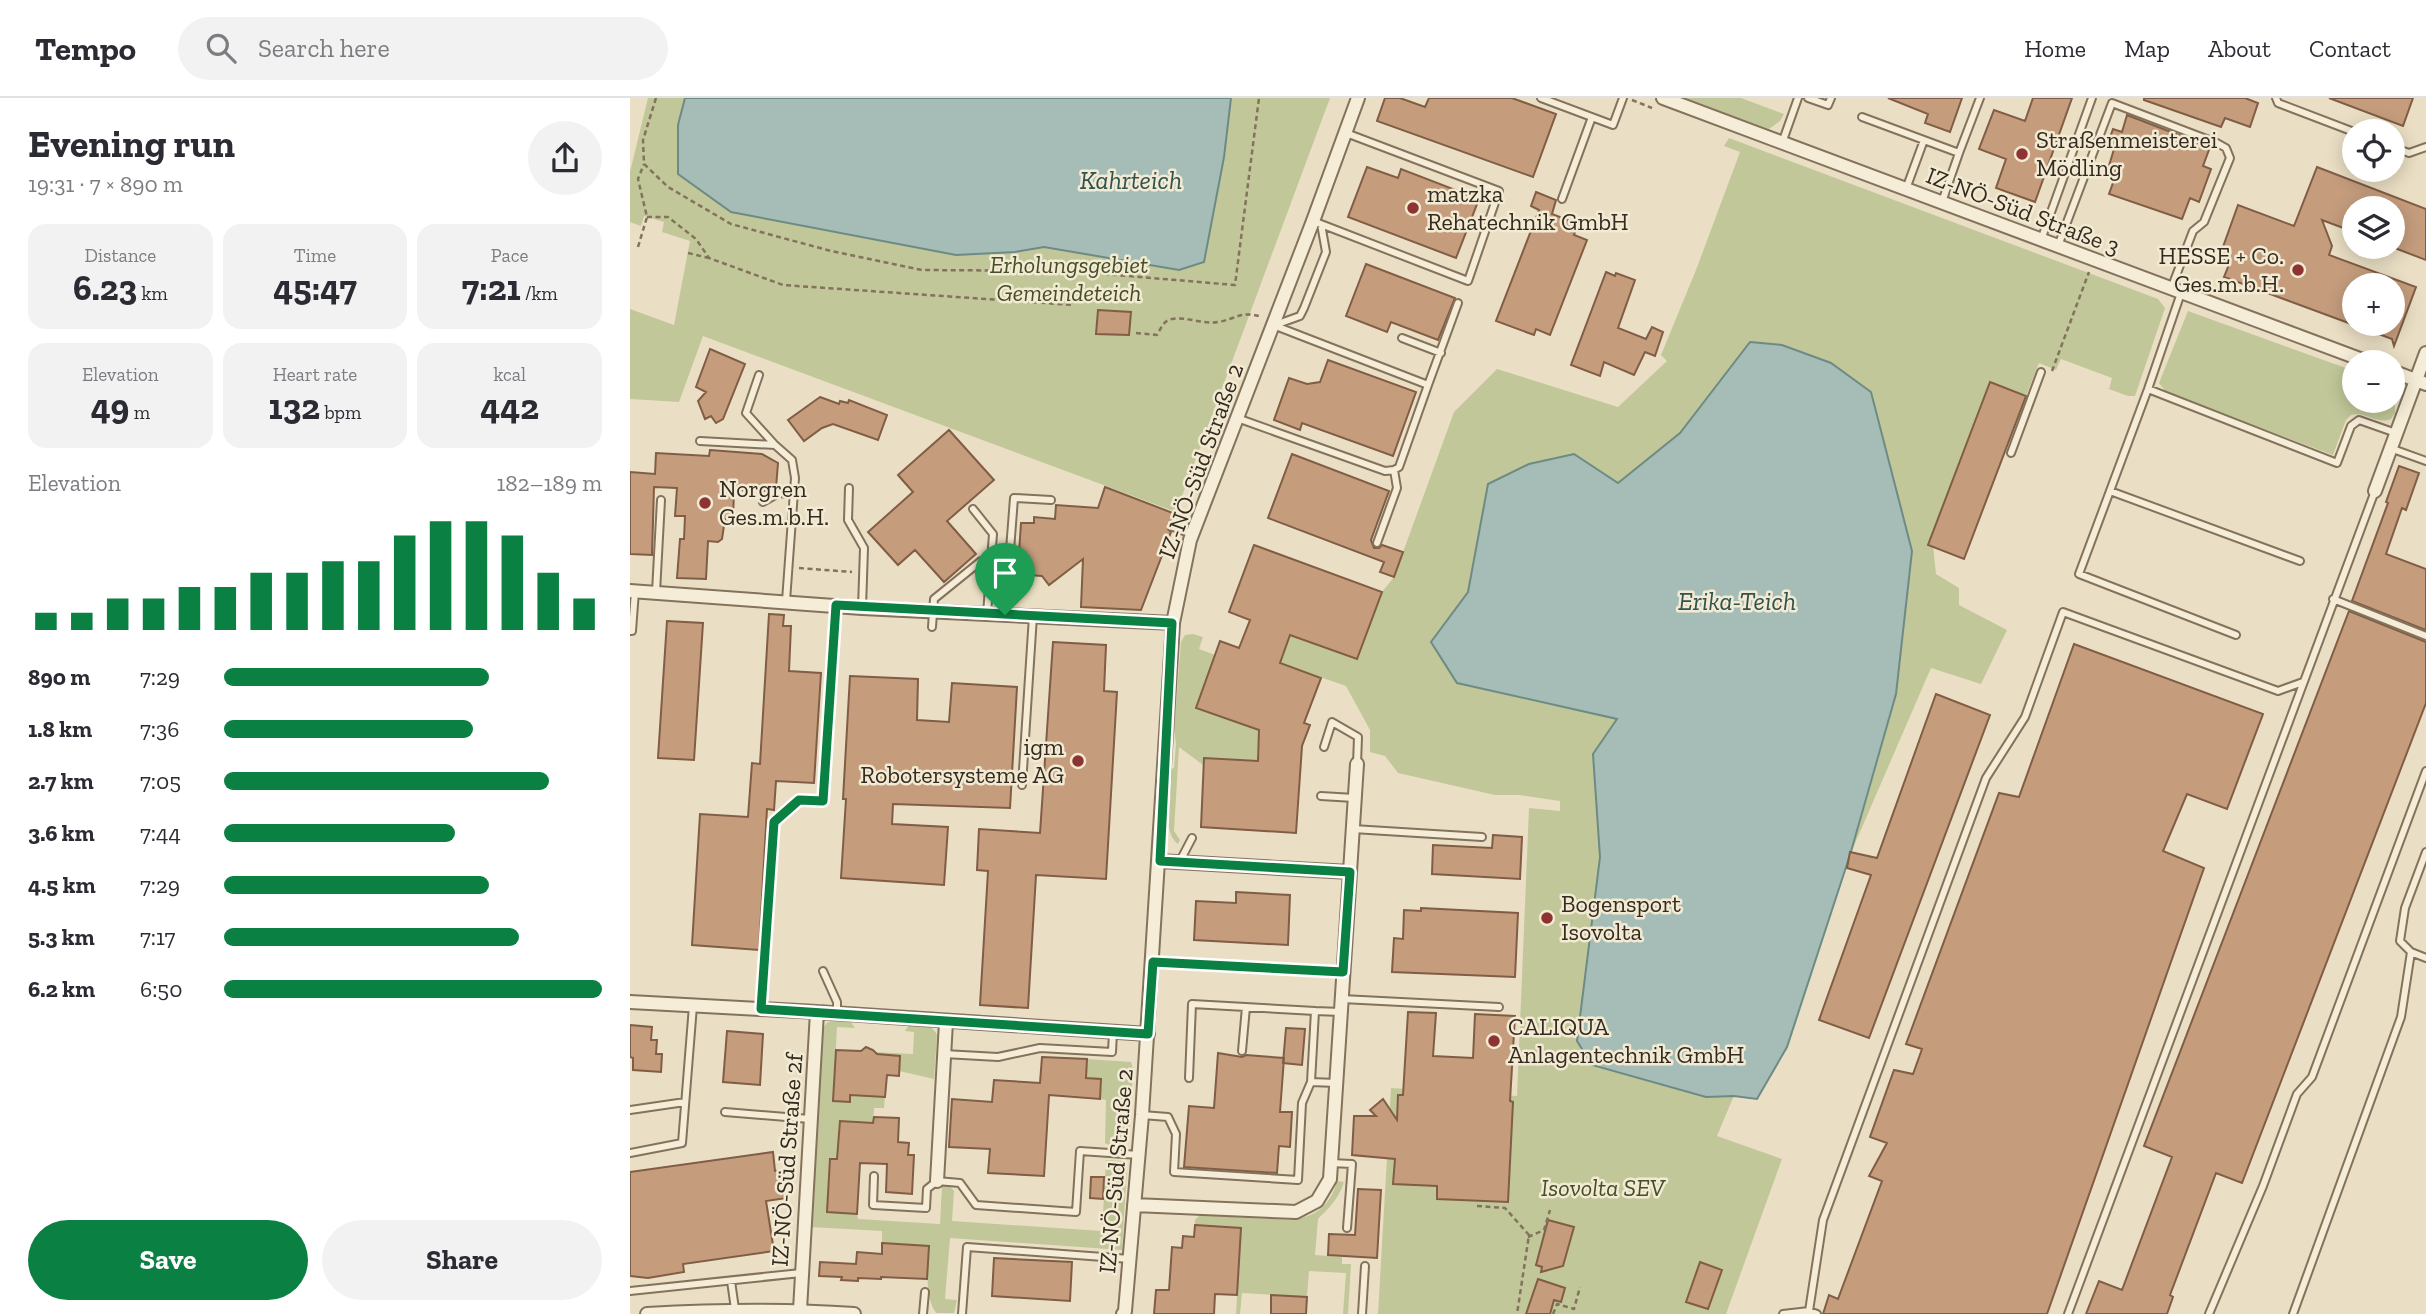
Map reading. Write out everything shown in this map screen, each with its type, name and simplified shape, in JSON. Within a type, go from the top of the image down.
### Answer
[{"type":"street","name":"IZ-NÖ-Süd Straße 2","points":[[1123,1314],[1148,1034],[1172,623],[1192,534],[1274,323],[1317,222],[1358,98]]},
{"type":"street","name":"IZ-NÖ-Süd Straße 3","points":[[1663,98],[2342,352]]},
{"type":"street","points":[[2375,491],[2396,433],[2421,382],[2426,353]]},
{"type":"street","points":[[632,591],[862,608],[1172,623]]},
{"type":"street","points":[[1134,1205],[1296,1212],[1317,1201],[1330,1179],[1357,764]]},
{"type":"street","points":[[1160,861],[1350,872]]},
{"type":"street","points":[[630,1002],[1148,1034]]},
{"type":"street","name":"IZ-NÖ-Süd Straße 2f","points":[[800,1310],[817,1012]]},
{"type":"street","points":[[937,1181],[946,1022]]},
{"type":"street","points":[[647,1314],[735,1309],[854,1314]]},
{"type":"lane","points":[[1541,98],[1613,125],[1623,98]]},
{"type":"lane","points":[[1782,143],[1798,98]]},
{"type":"lane","points":[[1808,98],[1828,105],[1831,98]]},
{"type":"lane","points":[[1942,202],[1980,98]]},
{"type":"lane","points":[[2040,240],[2092,98]]},
{"type":"lane","points":[[2276,98],[2278,103],[2342,127]]},
{"type":"lane","points":[[2057,246],[2112,103],[2217,143],[2226,149],[2230,158],[2204,222],[2193,231],[2148,389],[2079,574],[2236,635]]},
{"type":"lane","points":[[1562,199],[1592,117]]},
{"type":"lane","points":[[1862,117],[1959,153]]},
{"type":"lane","points":[[1317,222],[1468,281],[1499,191],[1346,132]]},
{"type":"lane","points":[[1906,189],[1924,140]]},
{"type":"lane","points":[[2405,152],[2409,153],[2426,147]]},
{"type":"lane","points":[[1274,323],[1300,316],[1304,308],[1326,252],[1317,222]]},
{"type":"lane","points":[[1237,418],[1385,471],[1394,470],[1399,467],[1458,303]]},
{"type":"lane","points":[[1274,323],[1428,385]]},
{"type":"lane","points":[[1402,338],[1441,353]]},
{"type":"lane","points":[[2011,453],[2041,372]]},
{"type":"lane","points":[[759,375],[746,413],[792,460],[795,478],[786,601]]},
{"type":"lane","points":[[2148,389],[2337,463],[2355,421],[2360,420],[2396,433]]},
{"type":"lane","points":[[701,441],[775,444]]},
{"type":"lane","points":[[2390,448],[2426,461]]},
{"type":"lane","points":[[1377,543],[1397,488],[1394,470]]},
{"type":"lane","points":[[849,488],[848,520],[864,548],[862,608]]},
{"type":"lane","points":[[2110,491],[2300,561]]},
{"type":"lane","points":[[2068,1314],[2375,491]]},
{"type":"lane","points":[[762,502],[779,492],[794,494]]},
{"type":"lane","points":[[1005,615],[1014,498],[1051,500]]},
{"type":"lane","points":[[656,593],[661,500]]},
{"type":"lane","points":[[973,509],[993,534],[987,614]]},
{"type":"lane","points":[[1173,527],[1192,534]]},
{"type":"lane","points":[[932,627],[934,599],[981,561],[991,561]]},
{"type":"lane","points":[[630,631],[632,591]]},
{"type":"lane","points":[[2333,599],[2426,636]]},
{"type":"lane","points":[[761,1009],[774,822],[799,800],[823,801],[836,605]]},
{"type":"lane","points":[[1783,1314],[1813,1313],[1823,1220],[1986,778],[2025,717],[2063,612],[2278,691],[2303,682]]},
{"type":"lane","points":[[1022,785],[1033,616]]},
{"type":"lane","points":[[1324,747],[1332,722],[1358,737],[1357,764]]},
{"type":"lane","points":[[2209,1314],[2263,1185],[2297,1094],[2312,1077],[2426,771]]},
{"type":"lane","points":[[1321,796],[1355,798]]},
{"type":"lane","points":[[1353,829],[1482,836]]},
{"type":"lane","points":[[1180,862],[1192,838]]},
{"type":"lane","points":[[2426,852],[2405,908],[2400,941],[2411,953],[2426,958]]},
{"type":"lane","points":[[2293,1314],[2401,1017],[2411,953]]},
{"type":"lane","points":[[1153,962],[1343,972]]},
{"type":"lane","points":[[823,971],[837,1002],[836,1013]]},
{"type":"lane","points":[[1189,1078],[1192,1004],[1315,1011],[1341,1006],[1499,1007]]},
{"type":"lane","points":[[630,1153],[682,1143],[693,1006]]},
{"type":"lane","points":[[1242,1051],[1246,1007]]},
{"type":"lane","points":[[1142,1115],[1168,1117],[1176,1134],[1174,1172],[1298,1180],[1302,1103],[1311,1082],[1315,1011]]},
{"type":"lane","points":[[944,1054],[998,1057],[1040,1048],[1112,1052],[1113,1032]]},
{"type":"lane","points":[[1311,1082],[1336,1083]]},
{"type":"lane","points":[[630,1110],[685,1102]]},
{"type":"lane","points":[[725,1112],[810,1119]]},
{"type":"lane","points":[[874,1176],[873,1205],[926,1208],[927,1189],[937,1181],[960,1182],[976,1205],[1076,1212],[1080,1151],[1139,1155]]},
{"type":"lane","points":[[1331,1163],[1352,1164],[1347,1228]]},
{"type":"lane","points":[[962,1314],[967,1247],[1130,1259]]},
{"type":"lane","points":[[1362,1314],[1365,1266]]},
{"type":"lane","points":[[630,1291],[801,1273]]},
{"type":"lane","points":[[731,1281],[735,1309]]},
{"type":"lane","points":[[923,1314],[925,1292]]},
{"type":"path","points":[[638,247],[647,217],[638,180],[644,164],[643,140],[656,98]]},
{"type":"path","points":[[644,164],[667,187],[731,224],[831,251],[922,270],[1068,271],[1235,285],[1259,98]]},
{"type":"path","points":[[647,217],[667,217],[696,239],[709,258]]},
{"type":"path","points":[[688,253],[783,285],[1073,305]]},
{"type":"path","points":[[2051,376],[2094,260]]},
{"type":"path","points":[[1136,333],[1157,335],[1163,324],[1171,318],[1216,323],[1250,313],[1274,323]]},
{"type":"path","points":[[789,567],[863,573]]},
{"type":"path","points":[[1477,1206],[1505,1208],[1529,1235],[1517,1314]]},
{"type":"path","points":[[1528,1237],[1544,1230],[1549,1210]]},
{"type":"path","points":[[1553,1314],[1557,1304],[1574,1309],[1580,1287]]},
{"type":"green space","name":"Erholungsgebiet Gemeindeteich","points":[[648,98],[1330,98],[1176,512],[703,336],[679,402],[630,399],[630,309],[674,325],[690,241],[662,232],[664,222],[644,216],[641,226],[630,222],[630,172]]},
{"type":"green space","points":[[1684,98],[1741,98],[1784,114],[1780,121],[1769,129]]},
{"type":"green space","name":"Isovolta SEV","points":[[1729,138],[2158,299],[2165,308],[2135,396],[2109,389],[2112,378],[2061,359],[2056,370],[2039,363],[2026,396],[1990,383],[1932,535],[1936,574],[1959,588],[1959,605],[2007,630],[1981,684],[1931,668],[1850,855],[1896,694],[1871,392],[1831,363],[1782,345],[1750,342],[1680,433],[1617,483],[1488,484],[1468,592],[1431,642],[1457,684],[1617,719],[1593,754],[1600,857],[1588,954],[1779,988],[1717,1136],[1782,1159],[1726,1314],[1378,1314],[1391,1088],[1517,1096],[1529,808],[1560,811],[1560,801],[1519,795],[1495,795],[1398,773],[1385,756],[1370,752],[1370,730],[1346,686],[1280,663],[1290,635],[1357,659],[1382,592],[1394,577],[1454,412],[1497,369],[1618,407],[1667,361],[1661,355],[1740,152],[1724,146]]},
{"type":"green space","points":[[2188,311],[2342,367],[2342,413],[2395,413],[2391,419],[2386,420],[2351,415],[2346,420],[2333,455],[2167,393],[2159,383]]},
{"type":"green space","points":[[1185,635],[1203,637],[1199,649],[1215,655],[1197,708],[1259,730],[1258,761],[1205,758],[1203,765],[1179,747],[1174,831],[1180,840],[1178,844],[1170,830],[1168,798],[1176,744],[1174,729],[1181,642]]},
{"type":"green space","points":[[832,1020],[850,1021],[855,1028],[837,1027],[833,1101],[849,1102],[850,1095],[885,1097],[884,1108],[874,1108],[873,1123],[840,1121],[837,1159],[830,1159],[827,1212],[857,1214],[858,1219],[940,1224],[942,1186],[949,1185],[954,1191],[952,1221],[1102,1231],[1106,1160],[1123,1161],[1127,1167],[1122,1250],[950,1238],[945,1299],[957,1300],[954,1313],[937,1313],[930,1301],[928,1246],[882,1243],[882,1231],[811,1227],[823,1028]]},
{"type":"green space","points":[[909,1025],[929,1027],[937,1035],[934,1079],[899,1071],[900,1056],[875,1054],[913,1054],[914,1032],[905,1031]]},
{"type":"green space","points":[[1087,1059],[1131,1062],[1133,1069],[1129,1140],[1121,1146],[1105,1143],[1106,1100],[1100,1099],[1101,1080],[1086,1078]]},
{"type":"green space","points":[[1337,1181],[1344,1182],[1340,1193],[1318,1219],[1315,1255],[1342,1257],[1342,1264],[1351,1264],[1348,1314],[1343,1314],[1346,1273],[1309,1271],[1307,1297],[1242,1293],[1240,1314],[1236,1314],[1241,1228],[1195,1225],[1195,1220],[1200,1215],[1292,1220],[1308,1216],[1315,1213],[1331,1197]]},
{"type":"water","name":"Kahrteich","points":[[685,98],[1231,98],[1224,157],[1204,262],[1179,270],[1044,247],[1015,252],[956,255],[731,212],[678,174],[678,125]]},
{"type":"water","name":"Erika-Teich","points":[[1750,342],[1782,345],[1831,363],[1871,392],[1912,551],[1896,694],[1850,855],[1787,1047],[1757,1099],[1706,1097],[1592,1065],[1577,1041],[1600,857],[1593,754],[1617,719],[1457,683],[1431,642],[1468,592],[1488,484],[1529,464],[1574,454],[1618,483],[1680,433]]},
{"type":"building","points":[[1385,98],[1400,98],[1425,107],[1429,98],[1512,98],[1556,114],[1533,177],[1377,121]]},
{"type":"building","points":[[1888,98],[1962,98],[1950,132],[1925,123],[1928,114]]},
{"type":"building","name":"Straßenmeisterei Mödling","points":[[2033,98],[2072,98],[2035,202],[1996,188],[2006,159],[1979,149],[1994,110],[2025,121]]},
{"type":"building","points":[[2144,98],[2245,98],[2258,103],[2250,127],[2225,118],[2221,127]]},
{"type":"building","points":[[2329,98],[2413,98],[2405,120],[2384,119]]},
{"type":"building","points":[[2127,115],[2210,147],[2203,166],[2211,169],[2199,202],[2190,198],[2182,219],[2109,194],[2117,172],[2108,169],[2114,149],[2107,146],[2113,129],[2122,132]]},
{"type":"building","name":"matzka Rehatechnik GmbH","points":[[1367,167],[1398,178],[1401,169],[1479,199],[1456,258],[1348,217]]},
{"type":"building","name":"HESSE + Co. Ges.m.b.H.","points":[[2317,167],[2342,177],[2342,182],[2356,182],[2392,196],[2342,196],[2342,228],[2322,220],[2332,246],[2329,255],[2378,273],[2342,273],[2342,321],[2224,277],[2230,262],[2219,258],[2238,205],[2294,226]]},
{"type":"building","points":[[1536,192],[1556,200],[1552,214],[1578,224],[1574,235],[1587,240],[1550,335],[1536,329],[1534,335],[1496,321],[1539,210],[1531,206]]},
{"type":"building","name":"HESSE + Co. Ges.m.b.H.","points":[[2405,201],[2426,209],[2426,260],[2405,252]]},
{"type":"building","points":[[1366,264],[1455,298],[1438,340],[1391,322],[1387,332],[1346,316]]},
{"type":"building","points":[[1606,272],[1635,280],[1618,328],[1646,339],[1652,327],[1663,332],[1655,356],[1645,352],[1634,375],[1604,362],[1600,376],[1571,365]]},
{"type":"building","name":"HESSE + Co. Ges.m.b.H.","points":[[2405,283],[2416,287],[2405,316]]},
{"type":"building","points":[[1098,310],[1131,312],[1129,335],[1096,334]]},
{"type":"building","name":"HESSE + Co. Ges.m.b.H.","points":[[2384,336],[2398,336],[2394,346],[2392,339]]},
{"type":"building","points":[[710,349],[745,364],[723,419],[716,423],[711,416],[705,419],[698,401],[706,392],[696,387]]},
{"type":"building","points":[[1328,360],[1416,392],[1393,456],[1302,423],[1300,430],[1274,420],[1289,378],[1307,384],[1320,382]]},
{"type":"building","points":[[1990,382],[2026,396],[1964,559],[1928,545]]},
{"type":"building","points":[[820,397],[839,404],[840,401],[848,403],[849,400],[887,415],[878,440],[833,424],[822,428],[804,441],[788,420]]},
{"type":"building","points":[[949,430],[994,480],[947,521],[976,554],[944,582],[915,550],[898,565],[868,532],[913,492],[898,475]]},
{"type":"building","name":"Norgren Ges.m.b.H.","points":[[710,450],[762,454],[778,463],[776,488],[771,491],[734,490],[733,520],[725,519],[722,539],[718,542],[708,541],[706,579],[677,578],[685,516],[675,516],[677,488],[654,487],[652,555],[630,554],[630,472],[655,474],[656,453],[709,456]]},
{"type":"building","points":[[1292,454],[1389,491],[1371,540],[1374,548],[1382,545],[1403,552],[1394,577],[1380,572],[1384,562],[1268,518]]},
{"type":"building","points":[[2399,466],[2419,473],[2406,510],[2402,508],[2386,554],[2426,569],[2426,630],[2352,601]]},
{"type":"building","points":[[1105,487],[1178,515],[1175,522],[1168,524],[1171,532],[1141,610],[1081,607],[1083,559],[1049,585],[1042,576],[1014,574],[1021,523],[1034,523],[1034,517],[1055,519],[1056,505],[1098,508]]},
{"type":"building","points":[[1254,545],[1382,592],[1357,659],[1290,635],[1280,663],[1321,678],[1304,723],[1310,725],[1302,746],[1296,833],[1201,827],[1204,758],[1258,761],[1259,730],[1196,708],[1220,641],[1239,648],[1250,620],[1229,612]]},
{"type":"building","points":[[2349,611],[2426,642],[2426,703],[2242,1183],[2216,1173],[2170,1295],[2173,1297],[2167,1314],[2086,1314],[2099,1281],[2122,1290],[2172,1157],[2144,1146]]},
{"type":"building","points":[[769,614],[784,615],[783,626],[791,626],[789,671],[821,673],[814,783],[776,781],[774,810],[767,809],[759,950],[692,945],[700,814],[748,817],[752,763],[760,764]]},
{"type":"building","points":[[667,621],[703,623],[694,760],[658,758]]},
{"type":"building","name":"igm Robotersysteme AG","points":[[1053,642],[1106,645],[1104,691],[1117,692],[1106,879],[1036,875],[1028,1008],[980,1005],[988,871],[977,870],[979,829],[1040,833]]},
{"type":"building","points":[[2074,644],[2263,714],[2227,809],[2187,794],[2163,851],[2204,868],[2047,1314],[1823,1314],[1829,1295],[1838,1299],[1882,1181],[1869,1176],[1887,1143],[1870,1137],[1894,1070],[1913,1074],[1922,1049],[1906,1044],[1999,793],[2019,797]]},
{"type":"building","points":[[850,676],[918,679],[917,720],[949,722],[952,683],[1017,687],[1010,808],[893,804],[892,824],[948,827],[944,885],[841,878]]},
{"type":"building","points":[[1936,694],[1990,715],[1869,1038],[1819,1020],[1871,875],[1847,868],[1850,852],[1877,858]]},
{"type":"building","points":[[1493,835],[1522,837],[1520,879],[1432,874],[1433,845],[1492,848]]},
{"type":"building","points":[[1236,892],[1290,895],[1288,945],[1194,940],[1196,901],[1236,903]]},
{"type":"building","points":[[1421,908],[1518,913],[1515,977],[1392,972],[1394,938],[1403,939],[1404,910],[1421,911]]},
{"type":"building","points":[[1408,1012],[1436,1013],[1433,1056],[1473,1058],[1475,1014],[1515,1016],[1508,1202],[1437,1199],[1437,1186],[1393,1184],[1395,1159],[1352,1155],[1354,1116],[1376,1116],[1370,1110],[1383,1099],[1397,1120],[1398,1095],[1403,1095]]},
{"type":"building","points":[[630,1025],[652,1027],[651,1040],[657,1040],[656,1054],[662,1054],[661,1072],[633,1070],[633,1058],[630,1057]]},
{"type":"building","points":[[1286,1028],[1305,1029],[1302,1065],[1283,1063]]},
{"type":"building","points":[[727,1031],[763,1034],[760,1085],[723,1082]]},
{"type":"building","points":[[866,1047],[877,1054],[900,1056],[899,1076],[887,1075],[885,1097],[850,1095],[850,1102],[833,1101],[836,1050],[861,1051]]},
{"type":"building","points":[[1218,1053],[1242,1057],[1284,1058],[1280,1112],[1292,1112],[1290,1147],[1279,1146],[1277,1173],[1184,1167],[1189,1106],[1214,1108]]},
{"type":"building","points":[[1042,1057],[1087,1059],[1086,1078],[1101,1079],[1100,1099],[1049,1095],[1044,1176],[988,1173],[990,1149],[949,1147],[952,1099],[992,1102],[994,1080],[1040,1083]]},
{"type":"building","points":[[874,1117],[899,1118],[898,1142],[909,1143],[908,1155],[914,1155],[912,1194],[886,1192],[887,1164],[860,1163],[857,1214],[827,1212],[830,1159],[837,1159],[840,1121],[873,1123]]},
{"type":"building","points":[[773,1152],[775,1171],[783,1170],[787,1198],[766,1201],[774,1251],[683,1264],[684,1272],[648,1278],[630,1276],[630,1172]]},
{"type":"building","points":[[1091,1177],[1104,1177],[1103,1199],[1090,1198]]},
{"type":"building","points":[[1358,1189],[1381,1190],[1377,1258],[1328,1255],[1329,1234],[1355,1235]]},
{"type":"building","points":[[1548,1220],[1574,1227],[1563,1266],[1541,1272],[1542,1267],[1536,1265]]},
{"type":"building","points":[[1195,1225],[1241,1228],[1237,1295],[1215,1294],[1214,1314],[1154,1314],[1156,1290],[1169,1290],[1172,1247],[1182,1248],[1183,1236],[1194,1237]]},
{"type":"building","points":[[882,1243],[929,1246],[927,1279],[881,1277],[858,1278],[858,1281],[819,1276],[820,1262],[856,1264],[857,1252],[882,1254]]},
{"type":"building","points":[[994,1258],[1072,1262],[1070,1301],[992,1296]]},
{"type":"building","points":[[1700,1262],[1722,1270],[1708,1309],[1686,1302]]},
{"type":"building","points":[[1538,1279],[1565,1288],[1561,1302],[1554,1300],[1550,1314],[1526,1314]]},
{"type":"building","points":[[1271,1295],[1307,1297],[1306,1314],[1271,1314]]},
{"type":"place","name":"Straßenmeisterei Mödling","points":[[2022,154]]},
{"type":"place","name":"matzka Rehatechnik GmbH","points":[[1413,208]]},
{"type":"place","name":"HESSE + Co. Ges.m.b.H.","points":[[2298,270]]},
{"type":"place","name":"Norgren Ges.m.b.H.","points":[[705,503]]},
{"type":"place","name":"igm Robotersysteme AG","points":[[1078,761]]},
{"type":"place","name":"Bogensport Isovolta","points":[[1547,918]]},
{"type":"place","name":"CALIQUA Anlagentechnik GmbH","points":[[1494,1041]]},
{"type":"route","points":[[836,605],[1005,615],[1172,623],[1160,861],[1350,872],[1343,972],[1153,962],[1148,1034],[761,1009],[774,822],[799,800],[823,801],[836,605]]}]
